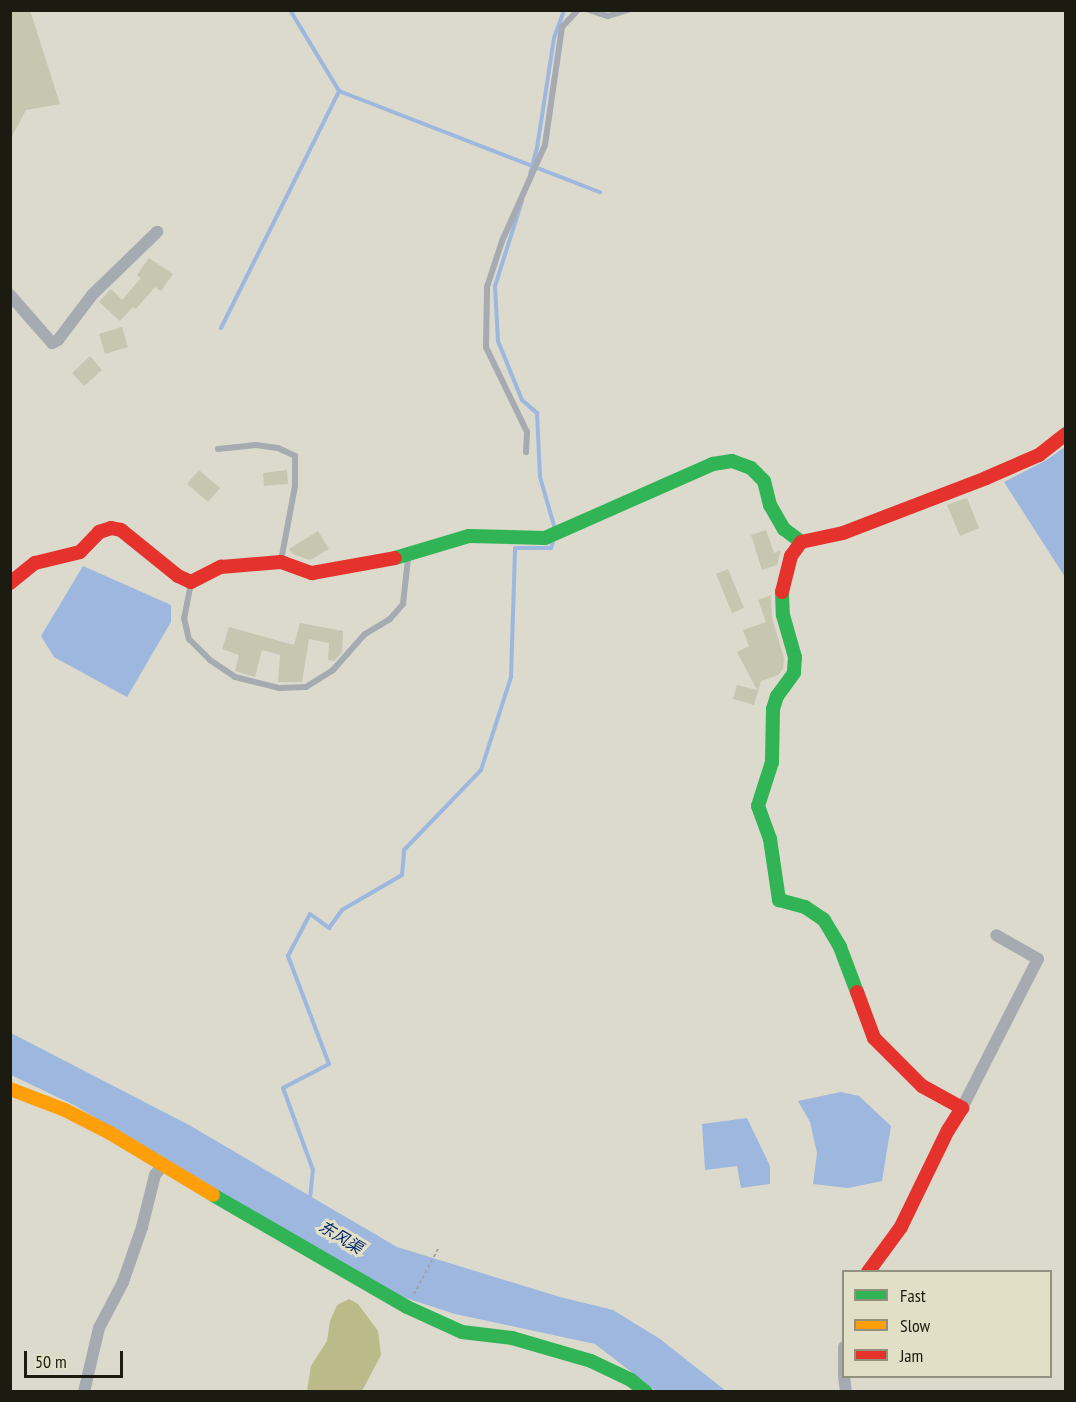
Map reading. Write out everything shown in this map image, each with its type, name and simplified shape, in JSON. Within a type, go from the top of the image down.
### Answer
[{"type":"street","points":[[10,295],[52,343],[58,340],[92,295],[157,232]]},
{"type":"street","points":[[962,1108],[922,1086],[874,1038],[840,947],[824,920],[805,907],[779,900],[770,839],[758,806],[772,762],[773,709],[777,696],[794,673],[795,657],[783,615],[782,588],[791,556],[801,542],[843,532],[986,478],[1039,454],[1065,434]]},
{"type":"street","points":[[10,583],[35,563],[80,552],[99,532],[111,528],[121,530],[178,576],[191,582],[221,567],[281,562],[312,573],[409,555],[469,536],[554,534],[713,464],[732,461],[751,468],[764,481],[770,505],[784,529],[801,542]]},
{"type":"street","points":[[869,1270],[901,1227],[948,1130],[962,1108],[1038,959],[996,935]]},
{"type":"street","points":[[10,1089],[65,1110],[110,1133],[162,1166],[407,1307],[462,1332],[512,1338],[591,1361],[631,1380],[646,1392]]},
{"type":"street","points":[[84,1392],[99,1328],[123,1282],[142,1227],[155,1176],[162,1166]]},
{"type":"lane","points":[[526,452],[526,432],[486,347],[487,287],[506,231],[545,145],[562,27],[578,10]]},
{"type":"lane","points":[[589,10],[609,16],[628,10]]},
{"type":"lane","points":[[218,449],[256,445],[278,448],[295,456],[295,486],[281,562]]},
{"type":"lane","points":[[191,582],[184,618],[189,639],[210,660],[235,677],[279,688],[306,687],[333,670],[365,634],[390,619],[403,604],[409,555]]},
{"type":"path","points":[[407,1307],[439,1247]]},
{"type":"shaded area","points":[[349,1299],[358,1304],[378,1331],[381,1355],[362,1391],[307,1391],[311,1366],[327,1341],[330,1321],[337,1305]]},
{"type":"water","points":[[1065,447],[1065,577],[1004,482],[1045,461]]},
{"type":"water","points":[[83,566],[171,605],[171,622],[127,697],[54,657],[41,636]]},
{"type":"water","name":"东风渠","points":[[11,1033],[189,1125],[397,1247],[560,1297],[613,1310],[660,1339],[726,1391],[656,1391],[595,1344],[455,1314],[390,1293],[74,1105],[11,1075]]},
{"type":"water","points":[[841,1092],[859,1096],[891,1126],[882,1181],[848,1188],[813,1184],[817,1153],[810,1122],[798,1101]]},
{"type":"water","points":[[747,1118],[770,1166],[770,1184],[741,1188],[737,1166],[705,1170],[702,1124]]},
{"type":"building","points":[[10,10],[30,10],[60,104],[26,110],[10,140]]},
{"type":"building","points":[[149,258],[173,274],[161,291],[155,287],[136,309],[133,307],[120,321],[99,302],[111,289],[122,300],[141,278],[137,275]]},
{"type":"building","points":[[122,327],[128,347],[105,354],[99,334]]},
{"type":"building","points":[[90,356],[102,370],[84,386],[72,373]]},
{"type":"building","points":[[199,470],[220,488],[208,502],[187,484]]},
{"type":"building","points":[[287,470],[288,484],[264,486],[263,473]]},
{"type":"building","points":[[967,498],[979,528],[960,536],[947,505]]},
{"type":"building","points":[[766,530],[774,553],[781,550],[777,565],[762,570],[751,535]]},
{"type":"building","points":[[318,531],[329,549],[310,560],[293,554],[289,549]]},
{"type":"building","points":[[728,569],[744,608],[732,613],[716,574]]},
{"type":"building","points":[[771,595],[772,618],[784,658],[783,669],[778,675],[761,681],[754,705],[733,699],[737,685],[757,690],[737,652],[749,646],[743,630],[766,622],[758,600]]},
{"type":"building","points":[[300,623],[343,631],[342,652],[334,661],[328,660],[329,643],[309,639],[302,682],[278,682],[280,655],[262,650],[255,677],[235,671],[239,655],[222,649],[229,627],[294,645]]},
{"type":"waterway","points":[[290,10],[339,91],[600,192]]},
{"type":"waterway","points":[[530,174],[537,148],[554,38],[564,10]]},
{"type":"waterway","points":[[221,328],[339,91]]},
{"type":"waterway","points":[[522,201],[495,286],[498,341],[522,400],[537,413],[540,477],[555,529]]},
{"type":"waterway","points":[[310,1198],[313,1170],[283,1088],[329,1064],[288,956],[310,914],[329,928],[342,910],[402,875],[404,850],[481,770],[511,677],[515,548],[551,548],[553,542]]},
{"type":"traffic: fast","points":[[395,558],[469,536],[545,538],[713,464],[732,461],[751,468],[764,481],[770,505],[784,529],[801,542]]},
{"type":"traffic: fast","points":[[782,592],[783,615],[795,657],[794,673],[777,696],[773,709],[772,762],[758,806],[770,839],[779,900],[805,907],[824,920],[840,947],[857,992]]},
{"type":"traffic: fast","points":[[213,1195],[407,1307],[462,1332],[512,1338],[591,1361],[631,1380],[646,1392]]},
{"type":"traffic: slow","points":[[10,1089],[65,1110],[110,1133],[213,1195]]},
{"type":"traffic: jam","points":[[782,592],[791,556],[801,542],[843,533],[986,478],[1039,455],[1066,434]]},
{"type":"traffic: jam","points":[[10,583],[35,563],[80,552],[99,532],[111,528],[121,530],[178,576],[191,582],[221,567],[281,562],[312,573],[395,558]]},
{"type":"traffic: jam","points":[[857,992],[874,1038],[922,1086],[962,1108],[948,1130],[901,1227],[869,1270]]}]
